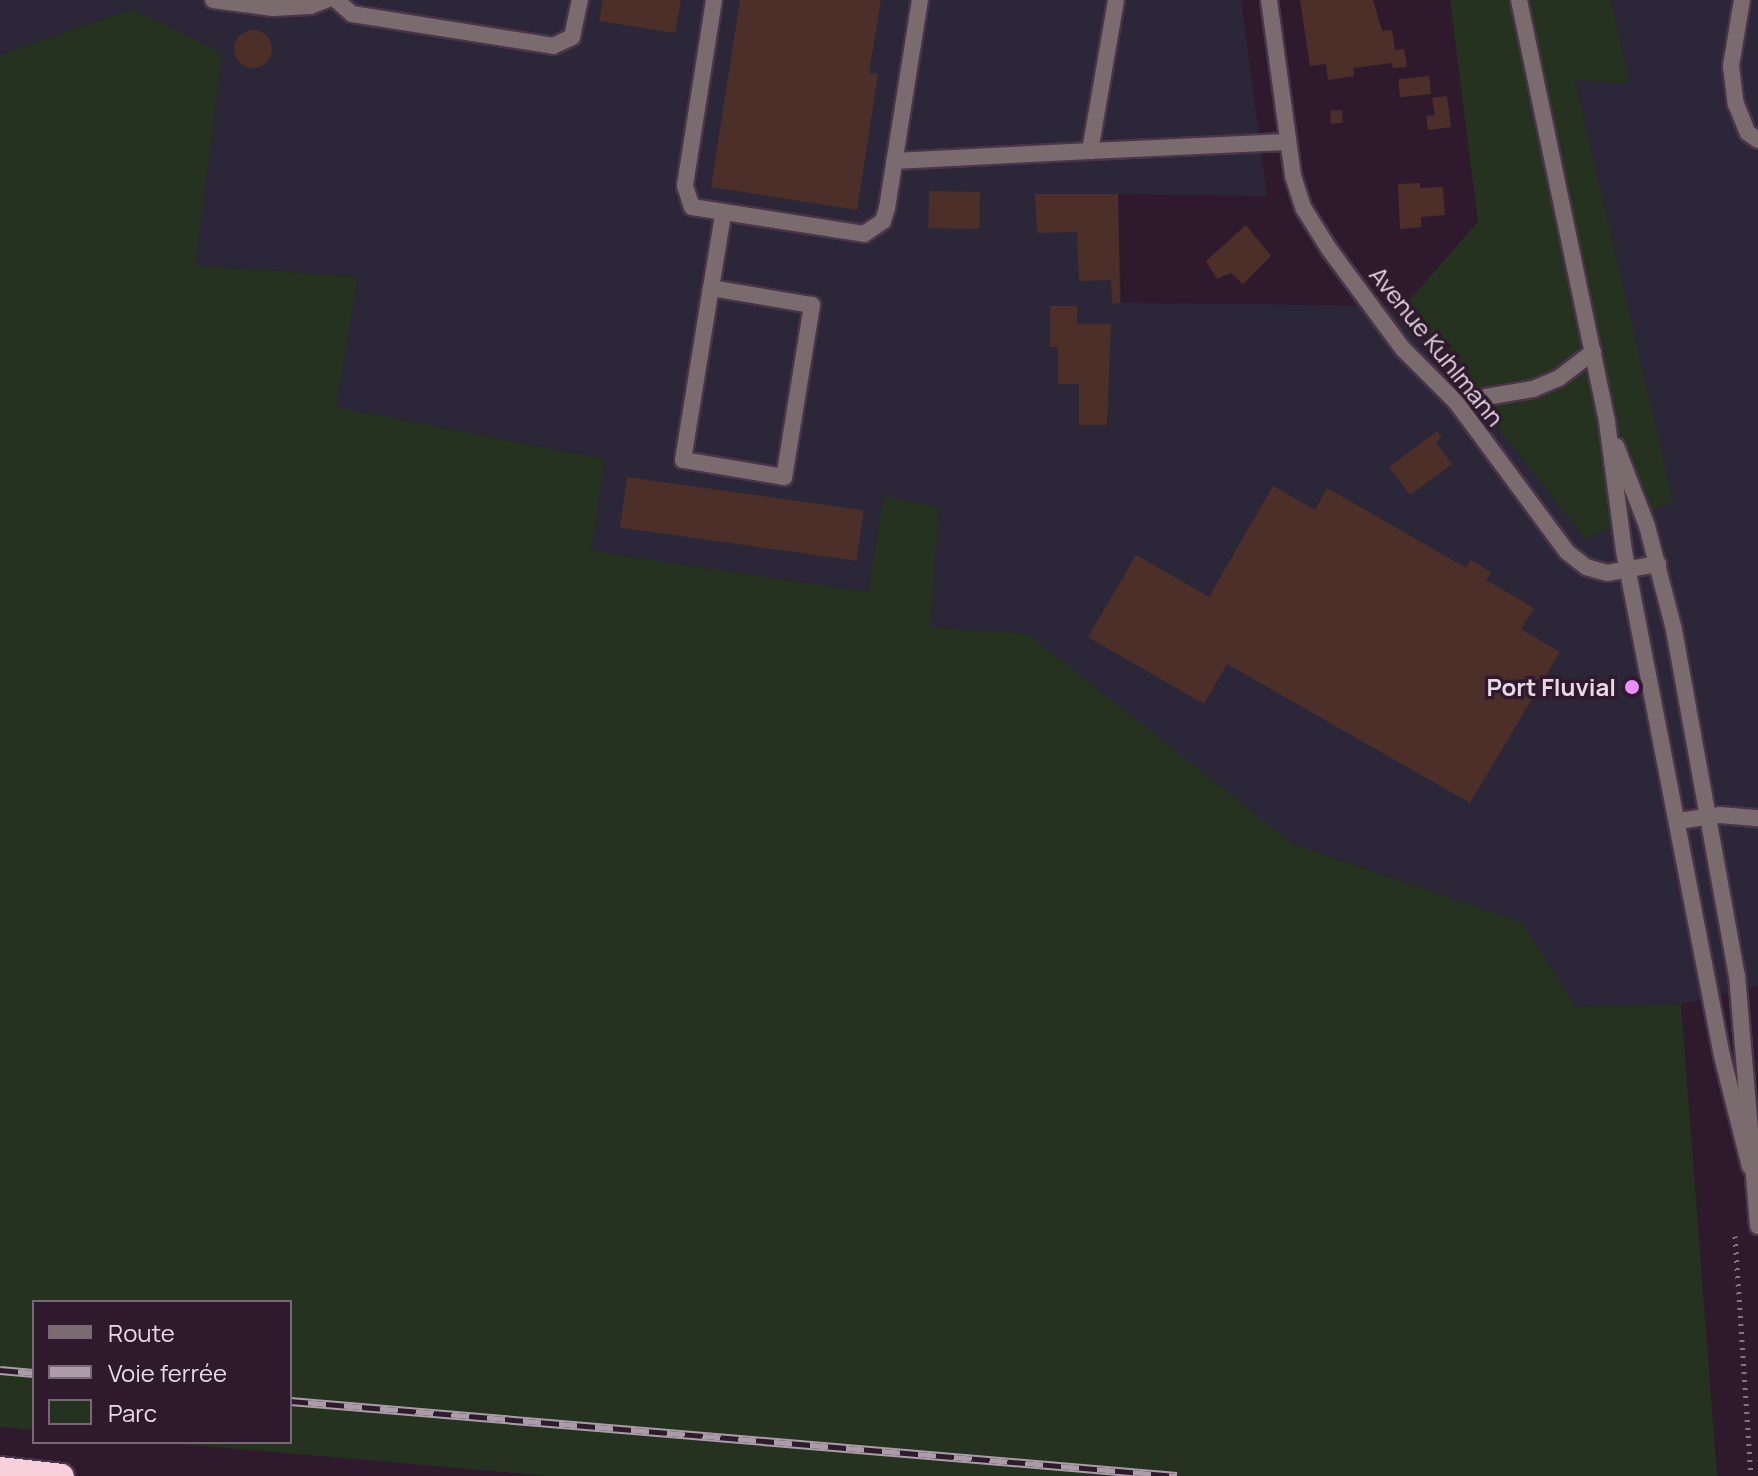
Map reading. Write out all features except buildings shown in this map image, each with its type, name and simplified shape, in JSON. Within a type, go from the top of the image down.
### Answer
[{"type":"highway","points":[[0,1469],[62,1476]]},
{"type":"street","points":[[213,0],[273,8],[310,6],[326,0]]},
{"type":"street","points":[[336,0],[352,14],[553,46],[572,37],[580,0]]},
{"type":"street","points":[[714,0],[685,186],[692,207],[723,215],[864,234],[883,221],[920,0]]},
{"type":"street","points":[[1090,151],[1116,0]]},
{"type":"street","name":"Avenue Kuhlmann","points":[[1269,0],[1286,142],[1304,209],[1329,249],[1403,349],[1456,402],[1567,552],[1598,571],[1658,564]]},
{"type":"street","points":[[1519,0],[1607,422],[1627,570],[1722,1056],[1750,1167]]},
{"type":"street","points":[[1742,0],[1731,66],[1736,104],[1748,133],[1758,140]]},
{"type":"street","points":[[894,161],[1286,142]]},
{"type":"street","points":[[711,288],[812,305],[784,477],[683,460],[711,288],[723,215]]},
{"type":"street","points":[[1456,402],[1533,389],[1559,378],[1593,352]]},
{"type":"street","points":[[1607,422],[1658,564],[1708,816],[1742,1007],[1750,1167],[1758,1226]]},
{"type":"street","points":[[1678,821],[1708,816],[1758,818]]},
{"type":"path","points":[[1734,1231],[1751,1476]]},
{"type":"shaded area","points":[[0,0],[1241,0],[1267,196],[1118,194],[1121,303],[1404,306],[1585,539],[1672,500],[1575,80],[1630,83],[1611,0],[1758,0],[1758,986],[1681,1004],[1576,1007],[1520,922],[1293,844],[1028,634],[929,627],[939,508],[884,497],[868,592],[590,551],[605,459],[335,407],[358,277],[195,265],[132,9],[0,55]]},
{"type":"green space","points":[[1450,0],[1611,0],[1630,83],[1575,80],[1673,501],[1585,539],[1404,306],[1478,222]]},
{"type":"green space","points":[[132,9],[222,53],[195,265],[358,277],[336,407],[605,459],[591,551],[868,592],[884,496],[939,508],[930,627],[1028,634],[1293,844],[1521,922],[1576,1007],[1681,1004],[1717,1476],[549,1476],[181,1444],[292,1444],[292,1300],[32,1300],[32,1430],[0,1427],[0,55]]},
{"type":"railway","points":[[0,1370],[32,1373]]},
{"type":"railway","points":[[292,1401],[1177,1476]]},
{"type":"place","name":"Port Fluvial","points":[[1632,687]]}]
